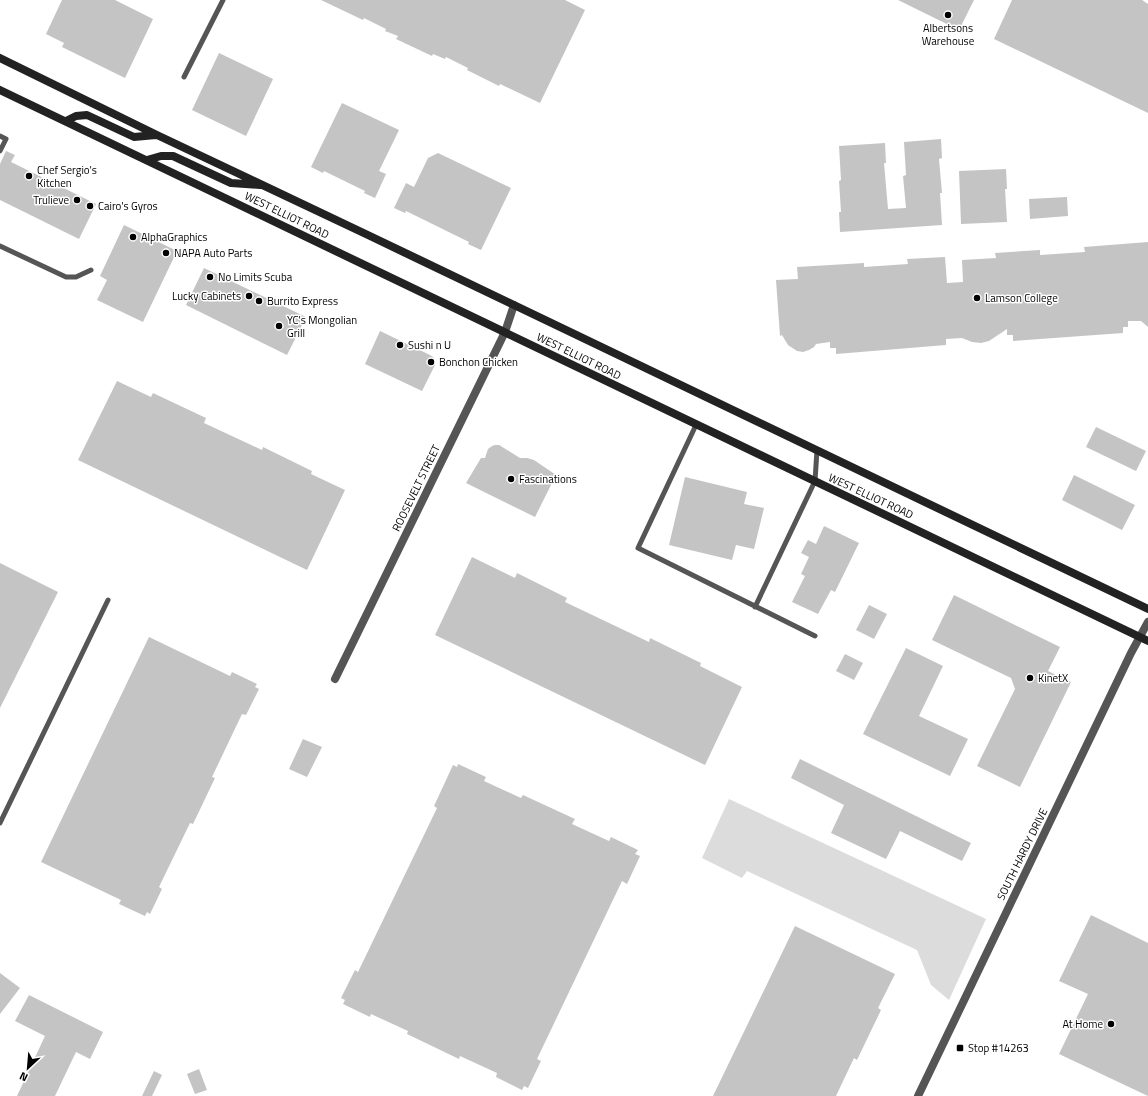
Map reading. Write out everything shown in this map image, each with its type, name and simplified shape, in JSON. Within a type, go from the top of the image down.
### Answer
[{"type":"main road","name":"WEST ELLIOT ROAD","points":[[0,58],[157,135],[1148,609]]},
{"type":"main road","name":"WEST ELLIOT ROAD","points":[[0,90],[1144,640]]},
{"type":"main road","points":[[66,121],[76,116],[87,115],[134,137],[157,135]]},
{"type":"main road","points":[[147,160],[161,156],[173,156],[232,183],[265,186]]},
{"type":"street","name":"ROOSEVELT STREET","points":[[335,679],[505,332],[514,305]]},
{"type":"street","name":"SOUTH HARDY DRIVE","points":[[918,1096],[1131,653],[1144,640],[1148,622]]},
{"type":"lane","points":[[184,77],[223,0]]},
{"type":"lane","points":[[0,136],[6,138],[0,151]]},
{"type":"lane","points":[[0,246],[66,277],[76,277],[91,270]]},
{"type":"lane","points":[[696,424],[638,548],[815,636]]},
{"type":"lane","points":[[755,607],[815,481],[817,450]]},
{"type":"lane","points":[[0,823],[108,600]]},
{"type":"shaded area","points":[[729,799],[986,919],[949,1000],[931,985],[917,950],[747,871],[742,878],[702,858]]},
{"type":"building","points":[[62,0],[115,0],[153,19],[125,78],[62,47],[64,43],[46,34]]},
{"type":"building","points":[[321,0],[565,0],[585,10],[540,103],[500,84],[499,86],[467,70],[468,68],[446,57],[445,59],[433,54],[432,56],[396,39],[398,36],[385,31],[386,29]]},
{"type":"building","name":"Albertsons Warehouse","points":[[898,0],[974,0],[959,30]]},
{"type":"building","points":[[1012,0],[1142,0],[1148,4],[1148,113],[994,39]]},
{"type":"building","points":[[219,53],[273,79],[246,136],[192,110]]},
{"type":"building","points":[[342,103],[399,130],[379,171],[386,174],[375,198],[364,193],[365,191],[324,171],[323,173],[311,167]]},
{"type":"building","points":[[941,139],[942,158],[939,159],[942,193],[940,193],[942,225],[840,232],[839,212],[841,212],[839,181],[841,180],[839,146],[885,143],[886,163],[884,163],[888,209],[906,208],[903,176],[906,175],[904,142]]},
{"type":"building","points":[[6,151],[15,155],[11,162],[96,204],[79,239],[0,200],[0,164]]},
{"type":"building","points":[[438,153],[511,188],[481,250],[468,244],[469,242],[406,211],[405,213],[394,208],[406,183],[414,187],[428,158]]},
{"type":"building","points":[[1006,169],[1007,189],[1005,189],[1007,222],[961,224],[959,171]]},
{"type":"building","points":[[1067,197],[1068,216],[1030,219],[1029,199]]},
{"type":"building","points":[[124,225],[177,251],[143,322],[97,300],[107,280],[100,276]]},
{"type":"building","points":[[1148,242],[1148,327],[1141,321],[1128,321],[1128,327],[1123,327],[1123,333],[1013,341],[1013,335],[1007,335],[1007,329],[989,341],[981,343],[972,342],[962,338],[946,339],[946,345],[836,354],[836,348],[830,348],[830,342],[816,344],[814,347],[803,352],[797,351],[788,345],[782,335],[780,336],[776,280],[798,279],[797,267],[864,263],[864,267],[908,264],[907,259],[945,257],[947,283],[963,282],[962,260],[996,258],[995,253],[1040,250],[1040,255],[1085,252],[1084,247]]},
{"type":"building","points":[[204,268],[306,317],[287,355],[186,305]]},
{"type":"building","points":[[380,331],[433,357],[435,365],[422,391],[365,364]]},
{"type":"building","points":[[117,381],[151,397],[153,393],[206,418],[204,423],[262,450],[263,447],[312,471],[311,474],[345,490],[307,570],[78,460]]},
{"type":"building","points":[[1096,427],[1146,451],[1136,471],[1086,447]]},
{"type":"building","name":"Fascinations","points":[[495,445],[499,445],[520,458],[534,460],[556,475],[535,517],[466,483],[481,458],[485,458],[488,449]]},
{"type":"building","points":[[1074,475],[1135,505],[1122,530],[1062,500]]},
{"type":"building","points":[[685,477],[747,492],[744,504],[764,508],[754,549],[736,545],[732,560],[669,545]]},
{"type":"building","points":[[824,526],[859,543],[835,592],[831,590],[818,614],[792,602],[805,576],[801,574],[809,557],[801,553],[808,540],[816,544]]},
{"type":"building","points":[[472,557],[515,578],[517,573],[567,598],[565,602],[649,642],[650,638],[701,663],[700,666],[742,687],[705,765],[435,635]]},
{"type":"building","points":[[0,563],[58,592],[0,708]]},
{"type":"building","points":[[954,595],[1060,647],[1048,671],[1071,682],[1020,787],[977,766],[1015,689],[1011,678],[932,640]]},
{"type":"building","points":[[869,605],[887,614],[874,639],[856,630]]},
{"type":"building","points":[[149,637],[230,676],[232,672],[257,684],[255,687],[259,689],[246,715],[242,714],[212,777],[215,778],[193,824],[190,823],[159,887],[162,889],[150,914],[147,912],[145,916],[119,904],[121,900],[41,862]]},
{"type":"building","points":[[906,648],[943,666],[919,716],[968,739],[950,776],[863,734]]},
{"type":"building","points":[[845,654],[863,663],[854,680],[836,671]]},
{"type":"building","points":[[303,739],[322,747],[307,777],[289,769]]},
{"type":"building","points":[[800,759],[971,843],[962,861],[900,831],[886,859],[831,833],[844,805],[791,778]]},
{"type":"building","points":[[458,764],[486,777],[484,781],[521,798],[523,795],[575,819],[572,824],[609,841],[611,837],[638,850],[635,854],[640,856],[627,884],[622,881],[537,1059],[541,1061],[528,1088],[524,1086],[522,1090],[496,1077],[497,1073],[460,1056],[459,1059],[407,1034],[408,1031],[371,1014],[370,1017],[343,1004],[345,1000],[341,998],[355,970],[358,972],[437,808],[434,806],[453,765],[457,767]]},
{"type":"building","name":"At Home","points":[[1091,915],[1148,943],[1148,1096],[1059,1054],[1088,994],[1059,981]]},
{"type":"building","points":[[795,926],[895,974],[878,1008],[881,1010],[857,1060],[854,1058],[836,1096],[713,1096]]},
{"type":"building","points":[[0,973],[20,988],[0,1014]]},
{"type":"building","points":[[29,995],[103,1032],[90,1059],[76,1052],[55,1096],[17,1096],[45,1036],[15,1021]]},
{"type":"building","points":[[199,1069],[207,1090],[195,1094],[187,1074]]},
{"type":"building","points":[[154,1071],[162,1075],[152,1096],[142,1096]]},
{"type":"place","name":"Albertsons Warehouse","points":[[948,15]]},
{"type":"place","name":"Chef Sergio's Kitchen","points":[[29,176]]},
{"type":"place","name":"Trulieve","points":[[77,200]]},
{"type":"place","name":"Cairo's Gyros","points":[[90,206]]},
{"type":"place","name":"AlphaGraphics","points":[[133,237]]},
{"type":"place","name":"NAPA Auto Parts","points":[[166,253]]},
{"type":"place","name":"No Limits Scuba","points":[[210,277]]},
{"type":"place","name":"Lucky Cabinets","points":[[249,296]]},
{"type":"place","name":"Lamson College","points":[[977,298]]},
{"type":"place","name":"Burrito Express","points":[[259,301]]},
{"type":"place","name":"YC's Mongolian Grill","points":[[279,326]]},
{"type":"place","name":"Sushi n U","points":[[400,345]]},
{"type":"place","name":"Bonchon Chicken","points":[[431,362]]},
{"type":"place","name":"Fascinations","points":[[511,479]]},
{"type":"place","name":"KinetX","points":[[1030,678]]},
{"type":"place","name":"At Home","points":[[1111,1024]]},
{"type":"place","name":"Stop #14263","points":[[960,1048]]}]
